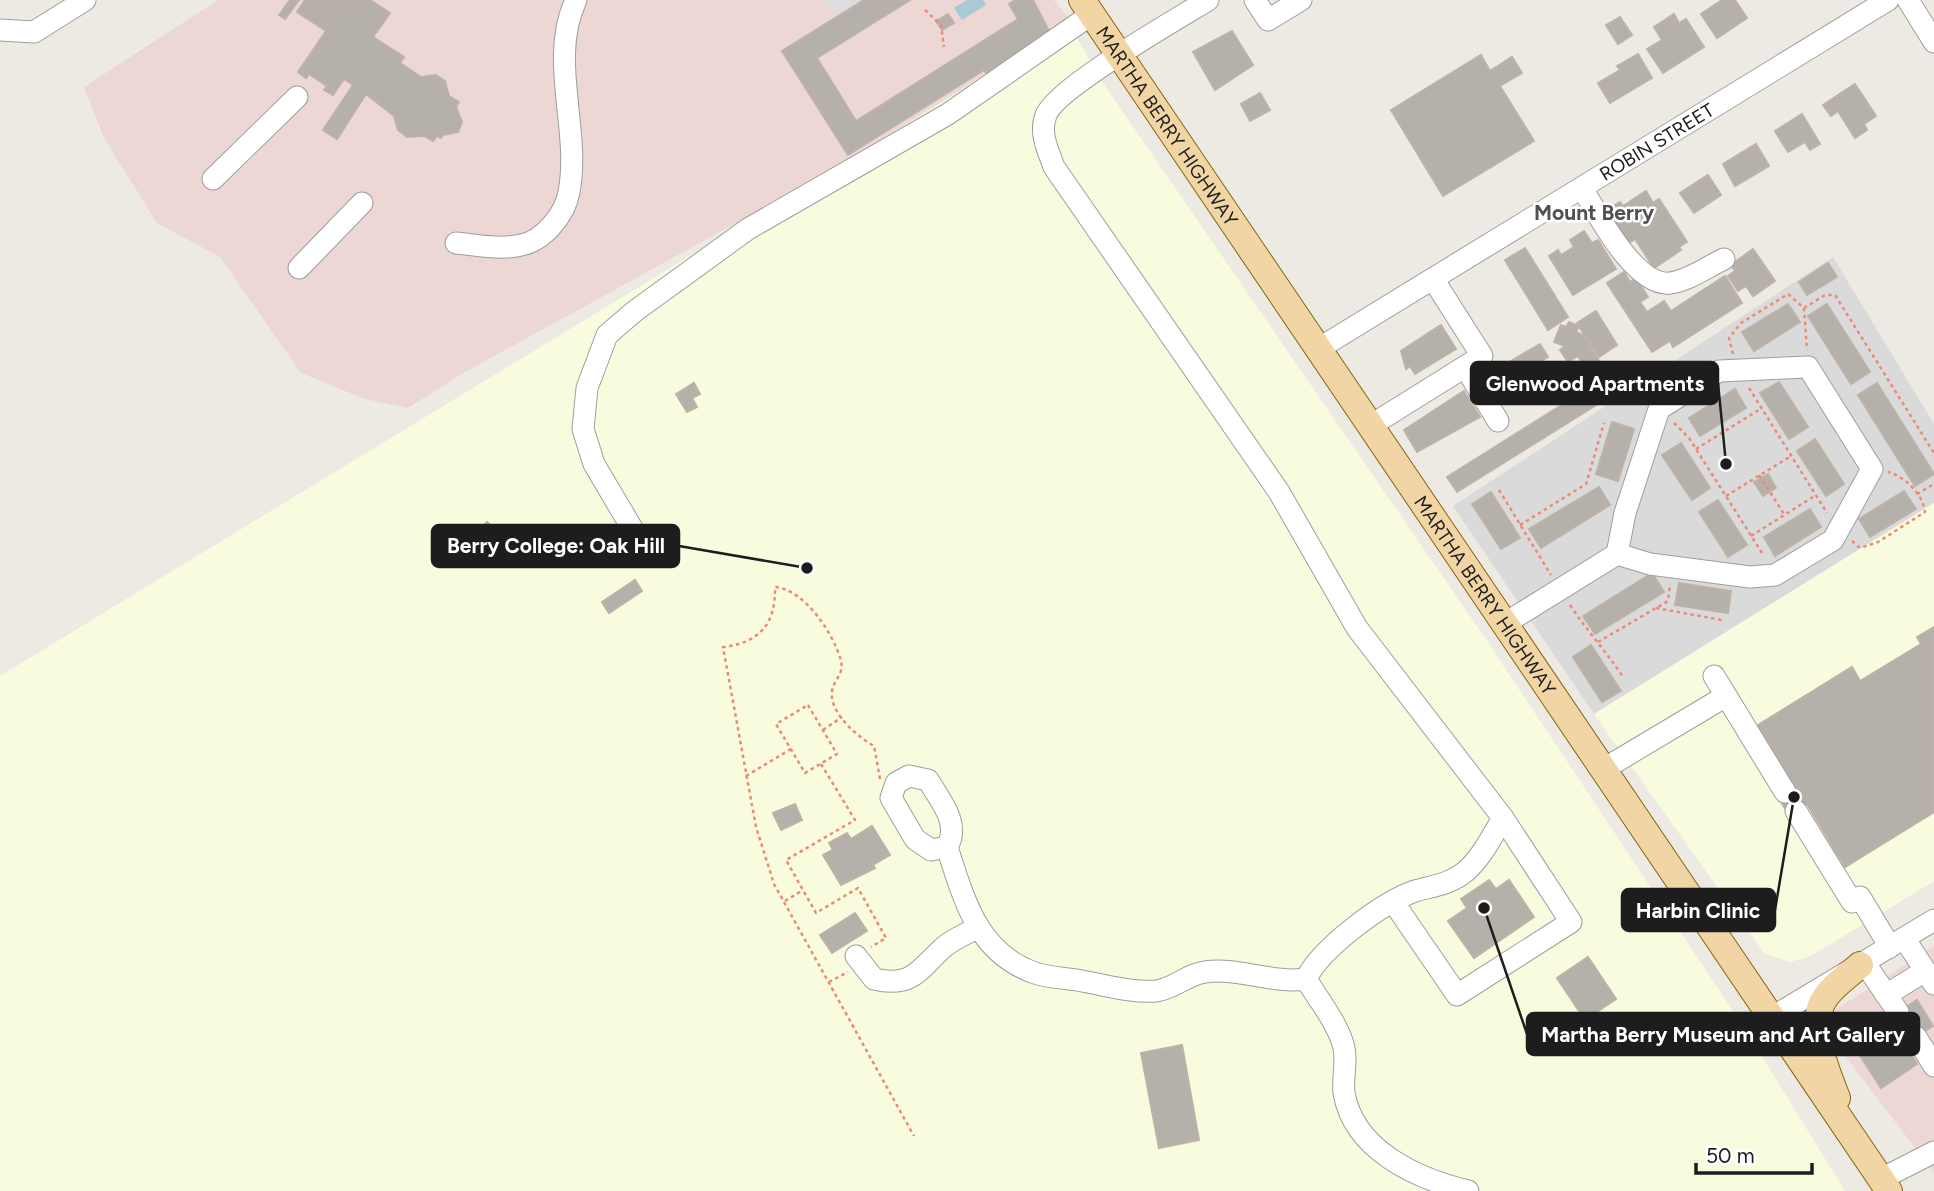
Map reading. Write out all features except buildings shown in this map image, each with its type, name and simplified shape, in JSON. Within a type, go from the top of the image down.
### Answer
[{"type":"main road","name":"MARTHA BERRY HIGHWAY","points":[[1087,7],[1885,1185]]},
{"type":"main road","points":[[1860,1148],[1831,1083],[1818,1033],[1821,1004],[1862,964]]},
{"type":"street","points":[[0,30],[34,32],[85,0]]},
{"type":"street","points":[[456,243],[510,246],[529,243],[543,234],[564,208],[570,179],[567,30],[576,0]]},
{"type":"street","points":[[1209,0],[1119,54],[1046,113],[1043,135],[1054,167],[1279,492],[1357,628],[1503,818],[1571,922],[1457,995],[1394,903]]},
{"type":"street","points":[[1255,0],[1268,20],[1301,0]]},
{"type":"street","name":"ROBIN STREET","points":[[1318,349],[1888,0]]},
{"type":"street","points":[[1908,0],[1934,42]]},
{"type":"street","points":[[636,535],[594,464],[583,429],[587,388],[607,335],[635,311],[748,229],[948,114],[1087,7]]},
{"type":"street","points":[[213,179],[297,97]]},
{"type":"street","points":[[1581,188],[1625,256],[1652,279],[1672,283],[1724,259]]},
{"type":"street","points":[[299,268],[362,202]]},
{"type":"street","points":[[1370,426],[1482,356],[1433,279]]},
{"type":"street","points":[[1465,367],[1498,421]]},
{"type":"street","points":[[1504,624],[1617,554],[1673,567],[1750,578],[1775,575],[1833,540],[1872,469],[1808,368],[1718,372],[1659,409],[1625,513],[1617,554]]},
{"type":"street","points":[[1714,676],[1785,792]]},
{"type":"street","points":[[1602,770],[1726,696]]},
{"type":"street","points":[[947,847],[931,850],[915,839],[894,806],[892,790],[896,783],[909,776],[928,780],[951,821],[951,840],[947,847],[966,908],[977,928],[1002,954],[1034,973],[1127,989],[1169,988],[1204,972],[1226,972],[1285,982],[1306,979],[1318,960],[1394,903],[1464,872],[1503,818]]},
{"type":"street","points":[[1796,811],[1856,900],[1929,977],[1892,1004],[1862,964]]},
{"type":"street","points":[[1771,1018],[1934,920]]},
{"type":"street","points":[[856,956],[874,979],[900,982],[912,977],[943,948],[977,928]]},
{"type":"street","points":[[1306,979],[1343,1045],[1344,1091],[1357,1124],[1382,1153],[1415,1175],[1468,1191]]},
{"type":"street","points":[[1916,1037],[1934,1066]]},
{"type":"street","points":[[1885,1185],[1934,1152]]},
{"type":"path","points":[[925,10],[941,25],[944,47]]},
{"type":"path","points":[[1808,368],[1804,308],[1788,294],[1741,323],[1729,338],[1738,370],[1830,519]]},
{"type":"path","points":[[1804,308],[1825,295],[1835,295],[1934,453]]},
{"type":"path","points":[[1696,449],[1762,408]]},
{"type":"path","points":[[1659,409],[1689,438],[1775,575]]},
{"type":"path","points":[[1520,525],[1586,484],[1604,423]]},
{"type":"path","points":[[1726,496],[1791,456]]},
{"type":"path","points":[[1845,536],[1860,548],[1878,542],[1925,512],[1917,494],[1901,475],[1872,469]]},
{"type":"path","points":[[1759,475],[1784,515]]},
{"type":"path","points":[[1917,494],[1934,484]]},
{"type":"path","points":[[1751,536],[1816,495]]},
{"type":"path","points":[[1598,642],[1668,601],[1673,567]]},
{"type":"path","points":[[892,790],[877,776],[874,746],[854,732],[833,699],[832,689],[842,675],[841,660],[833,644],[800,596],[785,588],[775,587],[775,607],[770,622],[747,641],[723,647],[760,839],[774,884],[914,1136]]},
{"type":"path","points":[[1656,608],[1722,620]]},
{"type":"path","points":[[808,705],[822,730],[837,754],[805,773],[776,724],[808,705]]},
{"type":"path","points":[[822,730],[842,717]]},
{"type":"path","points":[[746,775],[791,749]]},
{"type":"path","points":[[821,764],[855,820],[786,860],[816,913],[858,888],[886,938],[856,956]]},
{"type":"path","points":[[783,901],[803,890]]},
{"type":"shaded area","points":[[218,0],[1054,0],[1070,20],[840,166],[465,372],[408,408],[365,399],[301,373],[220,257],[157,223],[104,138],[84,87]]},
{"type":"shaded area","points":[[826,0],[864,0],[837,17]]},
{"type":"shaded area","points":[[1069,25],[1105,86],[1483,635],[1745,1029],[1845,1191],[0,1191],[0,676]]},
{"type":"shaded area","points":[[1833,257],[1934,424],[1934,503],[1594,714],[1453,506]]},
{"type":"shaded area","points":[[1934,503],[1934,881],[1811,956],[1790,962],[1765,954],[1594,714]]},
{"type":"shaded area","points":[[1934,946],[1934,1173],[1828,1033],[1835,1010]]},
{"type":"water","points":[[967,0],[983,0],[986,5],[962,20],[954,8]]},
{"type":"tunnel","points":[[1898,1012],[1916,1037]]},
{"type":"place","name":"Glenwood Apartments","points":[[1726,464]]},
{"type":"place","name":"Berry College: Oak Hill","points":[[807,568]]},
{"type":"place","name":"Harbin Clinic","points":[[1794,797]]},
{"type":"place","name":"Martha Berry Museum and Art Gallery","points":[[1484,908]]},
{"type":"district","name":"Mount Berry","points":[[1594,213]]}]
